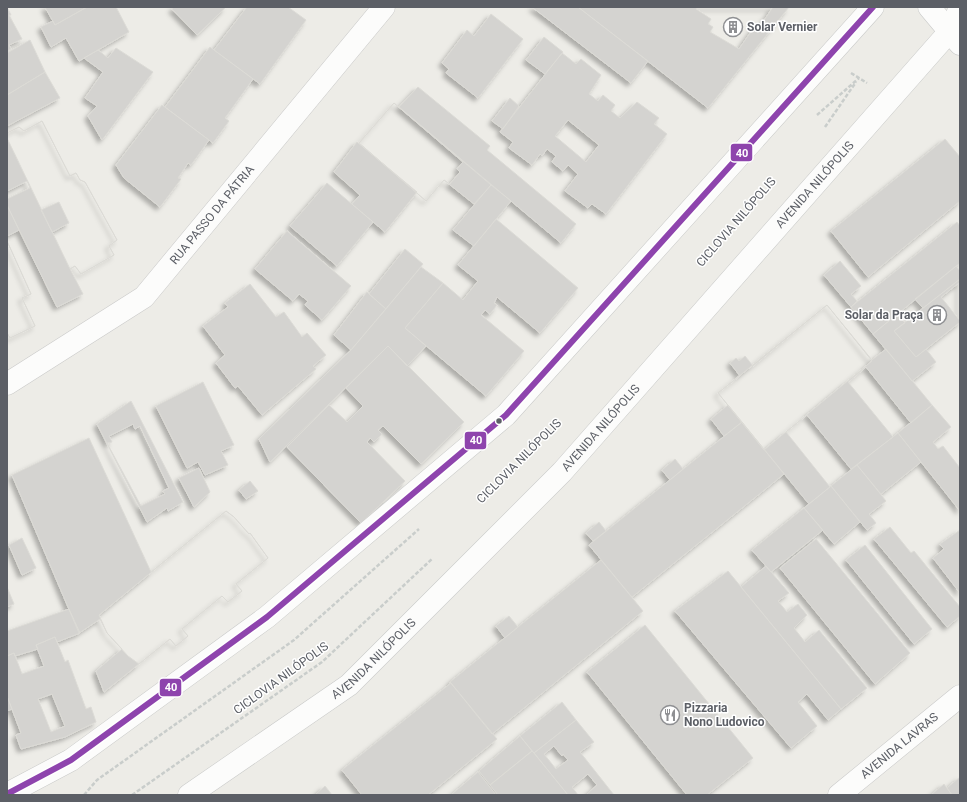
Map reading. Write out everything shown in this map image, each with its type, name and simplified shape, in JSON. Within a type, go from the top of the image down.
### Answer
[{"type":"main road","name":"RUA PASSO DA PÁTRIA","points":[[7,384],[144,297],[384,7]]},
{"type":"main road","points":[[7,794],[71,760],[267,617],[506,415],[873,7]]},
{"type":"main road","points":[[929,7],[957,34]]},
{"type":"main road","name":"AVENIDA NILÓPOLIS","points":[[189,795],[349,685],[562,472],[957,34],[960,8]]},
{"type":"main road","name":"AVENIDA LAVRAS","points":[[839,795],[960,696]]},
{"type":"path","points":[[823,129],[859,78]]},
{"type":"path","name":"CICLOVIA NILÓPOLIS","points":[[132,795],[322,662],[436,555]]},
{"type":"building","points":[[7,7],[11,15],[9,15],[22,39],[9,45],[11,49],[7,51]]},
{"type":"building","points":[[45,7],[87,7],[55,25]]},
{"type":"building","points":[[87,7],[116,7],[129,32],[79,61],[66,38],[51,47],[41,27],[53,21],[55,25]]},
{"type":"building","points":[[174,7],[226,7],[197,35],[172,9]]},
{"type":"building","points":[[247,7],[288,7],[306,20],[260,84],[214,50]]},
{"type":"building","points":[[532,7],[578,7],[648,61],[631,83]]},
{"type":"building","points":[[578,7],[789,7],[708,108]]},
{"type":"building","name":"Solar Vernier","points":[[697,7],[773,7],[759,28],[755,26],[739,49],[710,32],[713,27],[708,24],[711,19],[696,9]]},
{"type":"building","points":[[491,14],[523,39],[478,98],[446,73],[449,69],[442,63],[467,30],[474,36]]},
{"type":"building","points":[[544,37],[563,52],[545,74],[526,60]]},
{"type":"building","points":[[30,40],[45,72],[7,95],[7,53]]},
{"type":"building","points":[[210,47],[253,79],[225,118],[229,121],[213,143],[165,107]]},
{"type":"building","points":[[116,48],[153,72],[102,140],[88,116],[97,106],[85,98],[103,72],[84,58],[98,50],[108,58]]},
{"type":"building","points":[[562,53],[576,64],[581,59],[601,75],[589,94],[598,101],[603,95],[615,105],[611,111],[620,118],[637,102],[659,118],[654,124],[667,134],[606,214],[592,204],[588,208],[565,191],[578,174],[568,165],[563,171],[552,162],[556,156],[547,149],[542,156],[540,154],[532,165],[509,148],[513,142],[500,132]]},
{"type":"building","points":[[45,72],[60,98],[7,126],[7,95]]},
{"type":"building","points":[[418,87],[490,146],[487,150],[576,224],[561,243],[399,107]]},
{"type":"building","points":[[510,98],[519,106],[503,129],[492,121]]},
{"type":"building","points":[[394,103],[463,162],[457,169],[460,172],[450,184],[444,180],[426,201],[359,143]]},
{"type":"building","points":[[394,103],[491,185],[474,204],[444,180],[426,201],[359,143]]},
{"type":"building","points":[[162,105],[209,140],[191,165],[188,163],[178,178],[181,179],[160,207],[124,178],[116,165]]},
{"type":"building","points":[[568,120],[599,145],[586,162],[555,136]]},
{"type":"building","points":[[42,121],[70,176],[76,173],[80,180],[85,182],[117,240],[109,246],[114,255],[81,274],[75,266],[70,269],[7,138],[7,133],[19,127],[24,131]]},
{"type":"building","points":[[42,121],[70,176],[76,173],[80,180],[85,182],[117,240],[109,246],[114,255],[81,274],[75,266],[70,269],[83,294],[57,307],[7,205],[7,199],[30,188],[27,181],[7,191],[7,133],[19,127],[24,131]]},
{"type":"building","points":[[945,139],[960,157],[960,201],[868,277],[831,231]]},
{"type":"building","points":[[357,142],[417,192],[385,232],[352,204],[360,195],[334,172]]},
{"type":"building","points":[[327,183],[373,222],[337,266],[290,226]]},
{"type":"building","points":[[491,185],[511,201],[474,246],[453,230]]},
{"type":"building","points":[[59,202],[69,223],[52,232],[41,210]]},
{"type":"building","points":[[7,205],[19,230],[7,236]]},
{"type":"building","points":[[496,219],[578,288],[540,333],[497,297],[494,303],[497,305],[490,314],[485,310],[481,315],[524,351],[486,396],[405,328],[443,283],[463,300],[478,281],[458,265]]},
{"type":"building","points":[[957,222],[960,226],[960,263],[873,334],[851,307]]},
{"type":"building","points":[[287,231],[351,286],[322,320],[305,305],[308,301],[299,294],[293,301],[255,269]]},
{"type":"building","points":[[7,241],[31,294],[22,298],[35,326],[10,338],[7,333]]},
{"type":"building","points":[[7,241],[31,294],[22,298],[35,326],[10,338],[7,333]]},
{"type":"building","points":[[405,249],[423,264],[386,309],[369,294]]},
{"type":"building","points":[[840,261],[861,286],[851,294],[857,301],[851,307],[824,275]]},
{"type":"building","points":[[956,266],[960,271],[960,279],[923,308],[915,299]]},
{"type":"building","points":[[421,267],[443,283],[405,328],[426,346],[407,366],[388,346],[270,462],[259,439],[351,350]]},
{"type":"building","name":"Solar da Praça","points":[[960,279],[960,322],[916,357],[894,331]]},
{"type":"building","points":[[960,282],[960,321],[941,297]]},
{"type":"building","points":[[250,284],[276,317],[284,312],[302,337],[307,333],[326,355],[313,366],[316,369],[262,415],[238,386],[235,388],[216,363],[225,355],[203,326],[228,307],[225,303]]},
{"type":"building","points":[[367,292],[386,309],[351,350],[334,335]]},
{"type":"building","points":[[827,305],[872,361],[764,450],[718,393]]},
{"type":"building","points":[[827,305],[872,360],[886,349],[932,405],[911,423],[866,367],[848,382],[893,437],[851,469],[807,415],[786,432],[830,487],[809,504],[718,393],[740,376],[730,363],[736,358],[739,361],[745,356],[753,366]]},
{"type":"building","points":[[897,314],[905,323],[894,331],[916,357],[926,349],[936,362],[912,381],[873,334]]},
{"type":"building","points":[[388,346],[464,422],[421,464],[383,426],[378,430],[382,434],[374,442],[370,438],[367,442],[405,481],[361,523],[287,447],[329,405],[347,422],[363,406],[346,388]]},
{"type":"building","points":[[203,382],[234,445],[221,451],[228,465],[205,475],[198,462],[187,468],[156,406]]},
{"type":"building","points":[[131,401],[183,502],[168,511],[167,508],[147,522],[97,424]]},
{"type":"building","points":[[728,405],[742,422],[724,436],[711,419]]},
{"type":"building","points":[[932,405],[951,427],[933,442],[938,449],[943,446],[960,468],[960,511],[898,433]]},
{"type":"building","points":[[742,422],[784,474],[632,597],[589,545]]},
{"type":"building","points":[[133,424],[135,429],[140,426],[169,488],[163,491],[165,494],[141,506],[107,443],[112,442],[109,436]]},
{"type":"building","points":[[898,433],[921,462],[881,494],[857,465]]},
{"type":"building","points":[[89,438],[151,572],[226,511],[234,517],[249,534],[250,533],[268,558],[236,584],[242,591],[228,602],[222,596],[182,629],[188,636],[176,646],[170,639],[104,692],[96,671],[122,649],[107,633],[100,619],[79,633],[12,475]]},
{"type":"building","points":[[675,459],[683,469],[670,480],[662,470]]},
{"type":"building","points":[[857,465],[886,501],[869,514],[876,523],[867,530],[831,486]]},
{"type":"building","points":[[199,468],[210,492],[194,507],[179,478]]},
{"type":"building","points":[[250,481],[258,491],[246,499],[239,490]]},
{"type":"building","points":[[831,486],[860,522],[834,544],[804,508]]},
{"type":"building","points":[[804,508],[823,530],[771,572],[752,550]]},
{"type":"building","points":[[226,511],[234,517],[249,534],[250,533],[268,558],[236,584],[242,591],[228,602],[222,596],[182,629],[188,636],[176,646],[170,639],[139,664],[128,656],[107,633],[99,615]]},
{"type":"building","points":[[599,522],[606,531],[593,541],[586,533]]},
{"type":"building","points":[[890,527],[911,553],[914,551],[960,607],[960,616],[947,627],[874,539]]},
{"type":"building","points":[[960,530],[960,593],[933,558],[944,549],[940,544]]},
{"type":"building","points":[[22,538],[36,568],[22,575],[9,545]]},
{"type":"building","points":[[816,539],[910,653],[875,684],[780,568]]},
{"type":"building","points":[[865,545],[932,629],[914,644],[846,560]]},
{"type":"building","points":[[601,560],[643,611],[492,734],[450,682]]},
{"type":"building","points":[[766,566],[789,593],[778,601],[787,612],[798,604],[807,615],[794,628],[805,642],[819,630],[867,688],[841,709],[741,587]]},
{"type":"building","points":[[728,571],[841,709],[828,720],[807,694],[798,702],[817,726],[791,748],[675,611]]},
{"type":"building","points":[[7,587],[14,604],[7,607]]},
{"type":"building","points":[[69,609],[80,633],[57,642],[55,637],[36,645],[38,649],[15,656],[14,653],[7,656],[7,631]]},
{"type":"building","points":[[509,616],[518,627],[505,638],[496,626]]},
{"type":"building","name":"Pizzaria Nono Ludovico","points":[[645,625],[753,758],[707,795],[687,795],[587,672]]},
{"type":"building","points":[[55,637],[65,662],[68,660],[86,709],[91,707],[96,722],[65,737],[21,749],[16,735],[21,733],[7,696],[7,656],[14,653],[22,674],[44,666],[36,645]],"holes":[[[52,694],[65,726],[51,732],[38,699]]]},
{"type":"building","points":[[451,683],[497,739],[428,795],[362,795],[342,770]]},
{"type":"building","points":[[7,696],[12,709],[7,711]]},
{"type":"building","points":[[562,702],[576,720],[534,753],[520,736]]},
{"type":"building","points":[[576,720],[594,742],[580,752],[614,795],[586,795],[597,785],[588,774],[572,787],[578,795],[568,795],[534,753]],"holes":[[[554,746],[562,756],[563,754],[568,760],[556,769],[544,754]]]},
{"type":"building","points":[[520,736],[532,751],[490,785],[479,771]]},
{"type":"building","points":[[532,751],[568,795],[498,795],[490,785]]},
{"type":"building","points":[[478,772],[496,795],[451,795]]},
{"type":"building","points":[[960,777],[960,795],[952,795],[947,788]]},
{"type":"building","points":[[944,784],[952,795],[931,795]]},
{"type":"building","points":[[325,786],[332,795],[315,795]]},
{"type":"transit line","name":"40","points":[[7,794],[71,760],[267,617],[506,415],[873,7]]},
{"type":"place","name":"Solar Vernier","points":[[733,27]]},
{"type":"place","name":"Solar da Praça","points":[[937,315]]},
{"type":"place","name":"Pizzaria Nono Ludovico","points":[[670,715]]}]
